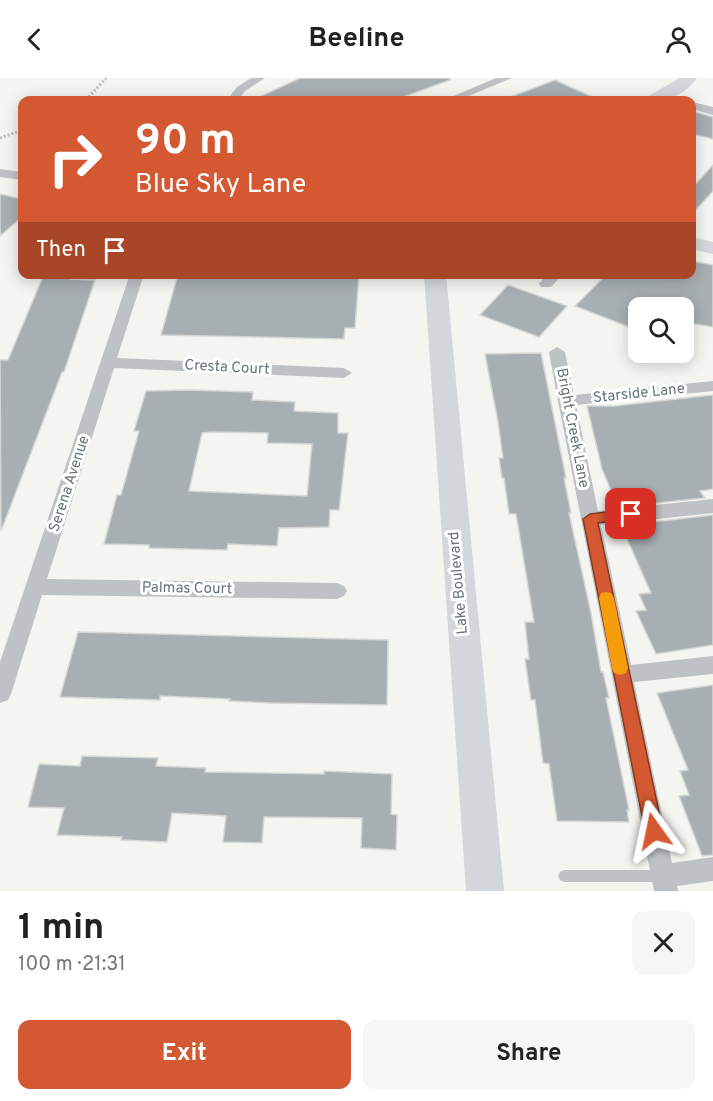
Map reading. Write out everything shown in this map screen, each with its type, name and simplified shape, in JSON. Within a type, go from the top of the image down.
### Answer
[{"type":"main road","points":[[669,96],[688,78]]},
{"type":"main road","points":[[696,244],[713,248]]},
{"type":"main road","name":"Lake Boulevard","points":[[435,279],[485,891]]},
{"type":"street","points":[[235,96],[241,89],[260,78]]},
{"type":"street","points":[[460,96],[506,78]]},
{"type":"street","points":[[696,106],[713,111]]},
{"type":"street","points":[[0,173],[18,175]]},
{"type":"street","name":"Serena Avenue","points":[[0,694],[37,587],[135,279]]},
{"type":"street","name":"Bright Creek Lane","points":[[557,352],[664,884]]},
{"type":"street","name":"Cresta Court","points":[[109,363],[344,373]]},
{"type":"street","name":"Starside Lane","points":[[566,401],[713,386]]},
{"type":"street","points":[[590,519],[713,506]]},
{"type":"street","name":"Palmas Court","points":[[37,587],[337,591]]},
{"type":"street","points":[[621,675],[713,665]]},
{"type":"street","points":[[664,884],[713,869]]},
{"type":"lane","points":[[564,876],[664,884]]},
{"type":"path","points":[[90,96],[106,78]]},
{"type":"path","points":[[0,138],[18,131]]},
{"type":"building","points":[[300,78],[450,78],[450,80],[406,96],[262,96]]},
{"type":"building","points":[[555,80],[590,96],[513,96]]},
{"type":"building","points":[[696,112],[713,117],[713,139],[696,135]]},
{"type":"building","points":[[713,165],[713,191],[696,210],[696,184]]},
{"type":"building","points":[[0,194],[18,198],[18,220],[0,236]]},
{"type":"building","points":[[696,262],[713,265],[713,327],[694,324],[694,297],[628,297],[628,327],[575,306],[602,279],[696,279]]},
{"type":"building","points":[[42,279],[95,280],[64,372],[62,372],[1,531],[0,360],[8,360]]},
{"type":"building","points":[[177,279],[359,279],[355,328],[345,328],[344,339],[161,335]]},
{"type":"building","points":[[508,285],[567,306],[539,337],[480,315]]},
{"type":"building","points":[[541,353],[566,478],[564,478],[571,513],[569,513],[591,613],[601,672],[603,672],[609,698],[606,698],[629,810],[627,810],[629,822],[557,821],[549,764],[543,763],[535,700],[531,700],[525,659],[529,659],[525,622],[534,622],[516,514],[509,514],[504,478],[502,478],[499,458],[503,458],[485,354]]},
{"type":"building","points":[[146,391],[253,392],[252,400],[295,402],[294,411],[338,413],[338,433],[348,433],[339,510],[330,510],[329,527],[279,528],[277,546],[228,544],[227,550],[149,548],[149,545],[104,544],[117,495],[121,495],[139,431],[134,431]],"holes":[[[202,433],[268,433],[267,443],[312,444],[307,496],[189,491]]]},
{"type":"building","points":[[713,395],[713,489],[700,491],[705,498],[618,507],[602,469],[587,406],[614,406]]},
{"type":"building","points":[[713,515],[713,645],[656,654],[636,611],[646,610],[639,594],[651,593],[624,532],[630,532],[626,525]]},
{"type":"building","points":[[78,632],[388,640],[387,705],[271,703],[160,696],[160,700],[60,697]]},
{"type":"building","points":[[713,685],[713,855],[702,856],[679,796],[689,795],[680,771],[688,770],[657,693]]},
{"type":"building","points":[[82,756],[158,758],[156,766],[206,768],[205,772],[324,774],[324,771],[392,774],[391,814],[397,815],[396,850],[361,848],[362,818],[264,817],[262,843],[223,842],[226,816],[172,813],[167,842],[121,840],[122,837],[57,835],[64,808],[28,807],[39,764],[80,766]]},
{"type":"slow traffic","points":[[606,598],[620,668]]},
{"type":"route","points":[[631,514],[590,519],[654,831]]}]
